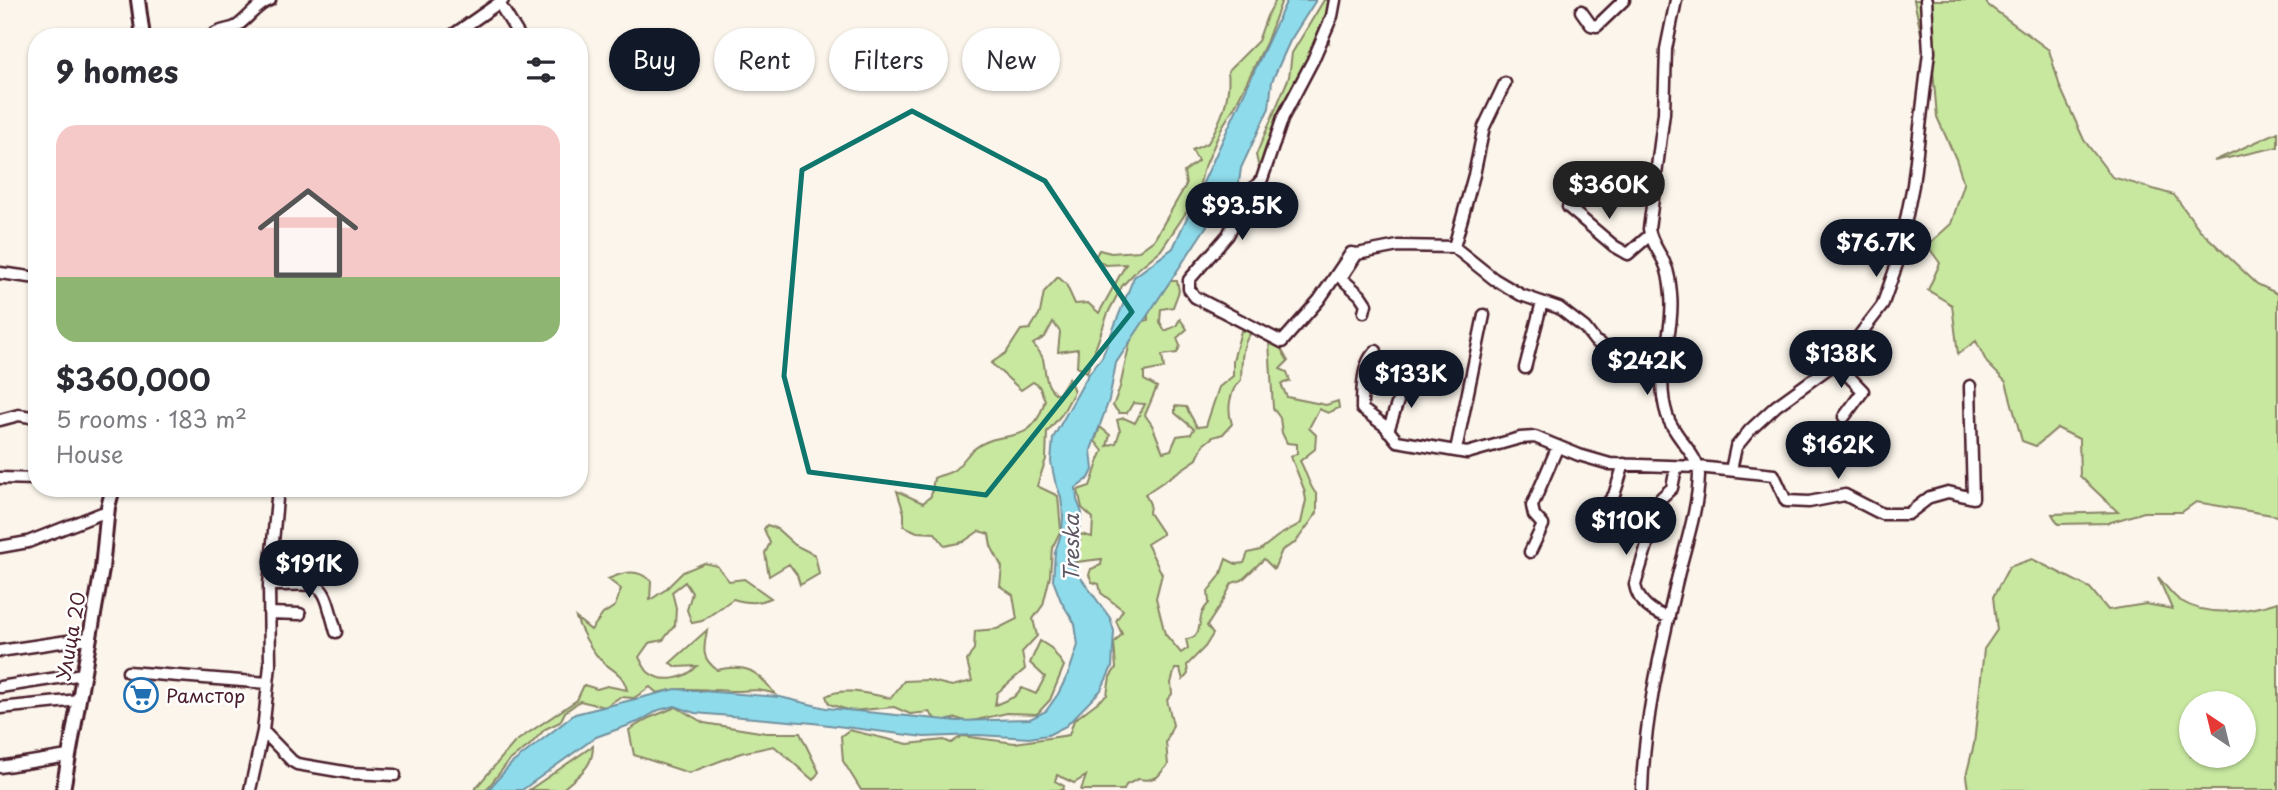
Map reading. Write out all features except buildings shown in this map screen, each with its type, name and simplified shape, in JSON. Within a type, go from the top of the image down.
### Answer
[{"type":"street","points":[[138,0],[142,28]]},
{"type":"street","points":[[228,28],[237,26],[257,7],[270,0]]},
{"type":"street","points":[[1335,0],[1332,16],[1313,60],[1283,117],[1262,179],[1247,196],[1228,235],[1189,280],[1189,289],[1195,297],[1282,342],[1319,300],[1351,253],[1398,246],[1454,247],[1494,279],[1521,295],[1559,308],[1585,328],[1595,341],[1608,349],[1661,369]]},
{"type":"street","points":[[1581,11],[1591,25],[1597,26],[1624,0]]},
{"type":"street","points":[[1642,790],[1653,689],[1693,511],[1698,467],[1674,432],[1667,416],[1661,369],[1672,317],[1672,295],[1666,265],[1650,235],[1664,113],[1666,49],[1676,0]]},
{"type":"street","points":[[1731,470],[1736,447],[1750,430],[1776,406],[1836,363],[1882,306],[1897,264],[1908,217],[1929,52],[1926,0]]},
{"type":"street","points":[[463,28],[501,1],[515,28]]},
{"type":"street","points":[[1454,247],[1474,175],[1483,127],[1505,83]]},
{"type":"street","points":[[1568,207],[1614,246],[1628,254],[1650,235]]},
{"type":"street","points":[[1357,254],[1341,278],[1360,295],[1366,304],[1364,312]]},
{"type":"street","points":[[0,273],[28,277]]},
{"type":"street","points":[[1525,368],[1542,302]]},
{"type":"street","points":[[1456,450],[1484,315]]},
{"type":"street","points":[[1376,351],[1370,355],[1367,365],[1362,409],[1385,426],[1397,441],[1467,453],[1520,438],[1535,437],[1610,464],[1698,467],[1774,475],[1786,501],[1809,502],[1846,495],[1882,514],[1908,514],[1930,497],[1948,492],[1973,498],[1970,386]]},
{"type":"street","points":[[1836,363],[1863,391],[1844,417]]},
{"type":"street","points":[[1388,431],[1401,392],[1412,377]]},
{"type":"street","points":[[0,420],[19,415],[28,416]]},
{"type":"street","points":[[1530,552],[1543,525],[1534,514],[1532,506],[1558,446]]},
{"type":"street","points":[[1594,520],[1614,495],[1623,464]]},
{"type":"street","points":[[1669,617],[1642,603],[1635,585],[1661,498],[1672,488],[1676,468]]},
{"type":"street","points":[[0,478],[28,479]]},
{"type":"street","name":"Улица 20","points":[[63,790],[102,569],[111,497]]},
{"type":"street","points":[[250,790],[263,731],[268,683],[269,585],[277,497]]},
{"type":"street","points":[[0,547],[28,542],[102,513],[108,514]]},
{"type":"street","points":[[269,585],[321,587],[337,632]]},
{"type":"street","points":[[269,613],[300,614]]},
{"type":"street","points":[[0,651],[88,638]]},
{"type":"street","points":[[128,671],[268,683]]},
{"type":"street","points":[[0,687],[83,674]]},
{"type":"street","points":[[0,708],[79,700]]},
{"type":"street","points":[[263,731],[297,764],[350,773],[395,775]]},
{"type":"street","points":[[0,767],[68,756]]},
{"type":"highlighted area","points":[[912,111],[1045,181],[1132,312],[986,495],[809,472],[784,376],[802,170]]},
{"type":"green space","points":[[1276,0],[1282,0],[1266,43],[1222,127],[1203,171],[1197,196],[1161,250],[1122,286],[1108,313],[1087,372],[1077,367],[1078,349],[1058,352],[1060,332],[1053,322],[1045,337],[1033,344],[1042,357],[1046,379],[1053,392],[1058,395],[1069,378],[1074,392],[1062,414],[1047,432],[1046,459],[1037,486],[1058,496],[1061,530],[1052,548],[1050,576],[1043,605],[1033,619],[1037,636],[1022,652],[1025,669],[997,693],[995,705],[1014,697],[1022,688],[1036,694],[1045,677],[1030,663],[1040,641],[1051,648],[1064,666],[1050,700],[1037,714],[1007,713],[968,722],[956,718],[939,723],[929,712],[910,714],[894,707],[851,711],[829,704],[826,696],[841,692],[891,698],[904,681],[927,680],[952,686],[972,681],[967,661],[974,649],[975,631],[997,629],[1017,619],[1013,595],[1000,586],[1002,567],[991,546],[989,534],[979,531],[963,542],[945,546],[935,533],[917,532],[904,526],[904,513],[897,491],[923,503],[931,496],[934,478],[950,473],[974,449],[985,442],[1024,432],[1032,426],[1045,400],[1039,386],[1033,382],[1021,390],[991,363],[1006,353],[1021,330],[1030,329],[1040,313],[1044,292],[1058,277],[1066,284],[1075,304],[1088,303],[1099,313],[1126,264],[1105,265],[1094,259],[1099,250],[1111,253],[1139,251],[1154,240],[1186,185],[1184,172],[1198,161],[1192,150],[1208,143],[1221,117],[1228,90],[1228,71],[1258,41]]},
{"type":"green space","points":[[1324,0],[1332,0],[1327,28],[1329,43],[1319,39],[1310,52],[1307,71],[1296,79],[1264,152],[1260,173],[1256,155],[1289,77],[1292,53]]},
{"type":"green space","points":[[1914,0],[1985,0],[2049,50],[2060,87],[2084,140],[2112,177],[2174,195],[2200,230],[2257,284],[2278,294],[2278,516],[2196,502],[2182,512],[2144,512],[2108,523],[2058,524],[2052,514],[2118,512],[2080,476],[2079,439],[2057,428],[2036,446],[2022,441],[2006,382],[1987,363],[1976,341],[1958,354],[1952,305],[1928,290],[1940,263],[1924,241],[1932,241],[1951,224],[1964,184],[1937,117],[1933,70],[1923,43]]},
{"type":"green space","points":[[2278,132],[2278,147],[2214,161]]},
{"type":"green space","points":[[1163,281],[1177,281],[1179,291],[1173,307],[1161,309],[1160,322],[1165,331],[1176,326],[1180,319],[1187,329],[1177,338],[1180,346],[1177,353],[1162,355],[1164,368],[1144,372],[1144,380],[1157,387],[1145,415],[1163,452],[1171,450],[1177,436],[1191,434],[1194,429],[1175,413],[1175,406],[1186,407],[1197,427],[1206,426],[1219,387],[1233,376],[1233,361],[1241,331],[1254,330],[1246,340],[1241,380],[1230,401],[1232,424],[1223,434],[1213,437],[1203,445],[1197,459],[1145,494],[1150,504],[1149,513],[1163,534],[1147,544],[1162,574],[1156,598],[1165,634],[1181,653],[1188,648],[1186,639],[1197,633],[1202,613],[1209,603],[1208,591],[1220,576],[1226,559],[1236,564],[1244,563],[1248,553],[1260,550],[1301,523],[1306,500],[1291,457],[1297,453],[1297,444],[1287,443],[1282,433],[1280,418],[1273,408],[1269,342],[1274,332],[1284,332],[1290,337],[1277,342],[1288,361],[1280,369],[1287,372],[1290,381],[1281,384],[1287,397],[1326,405],[1338,401],[1339,408],[1328,413],[1319,409],[1309,428],[1316,435],[1315,449],[1300,461],[1317,495],[1317,513],[1295,543],[1282,550],[1274,569],[1264,559],[1242,580],[1232,583],[1207,626],[1213,634],[1205,647],[1187,665],[1188,674],[1183,680],[1180,669],[1175,669],[1171,683],[1172,694],[1167,700],[1173,725],[1166,742],[1168,765],[1157,777],[1138,779],[1126,785],[1124,790],[1081,790],[1086,776],[1074,783],[1057,775],[1055,781],[1064,786],[1063,790],[861,790],[843,761],[841,736],[849,730],[908,744],[944,740],[951,743],[962,736],[1015,743],[1069,735],[1074,720],[1107,695],[1110,677],[1116,668],[1114,643],[1122,634],[1116,621],[1123,610],[1101,593],[1099,584],[1092,582],[1089,575],[1091,569],[1101,565],[1102,559],[1076,562],[1081,534],[1092,537],[1093,518],[1082,508],[1078,490],[1090,486],[1103,451],[1095,441],[1100,427],[1110,435],[1107,446],[1116,443],[1120,431],[1117,420],[1124,418],[1135,423],[1145,404],[1133,403],[1127,413],[1119,413],[1113,406],[1134,324],[1148,320],[1148,302]]},
{"type":"green space","points":[[767,525],[776,528],[795,545],[815,555],[819,574],[800,585],[789,564],[769,576],[765,553],[770,543],[764,529]]},
{"type":"green space","points":[[2032,559],[2090,588],[2108,610],[2146,604],[2172,609],[2158,577],[2178,599],[2204,610],[2242,610],[2278,602],[2278,790],[1968,790],[1966,776],[1974,744],[1984,649],[1997,630],[1993,597],[2009,567]]},
{"type":"green space","points":[[704,563],[717,566],[729,581],[744,579],[771,598],[752,602],[733,599],[702,621],[692,623],[687,610],[692,593],[685,582],[672,592],[676,608],[675,625],[663,640],[649,643],[639,657],[642,663],[648,672],[660,678],[687,674],[697,666],[677,667],[670,663],[707,630],[706,657],[717,670],[744,668],[757,674],[775,694],[756,690],[693,689],[657,693],[650,687],[634,698],[620,697],[605,707],[580,701],[565,712],[560,722],[545,729],[509,761],[486,790],[474,790],[515,742],[577,700],[584,685],[597,689],[607,686],[627,690],[619,674],[602,662],[591,648],[576,618],[591,630],[603,614],[615,606],[621,589],[608,579],[625,573],[641,574],[651,581],[650,600],[683,572]]},
{"type":"green space","points":[[676,707],[704,723],[766,733],[800,733],[819,772],[813,780],[774,746],[741,753],[689,773],[634,755],[629,730]]},
{"type":"green space","points":[[593,746],[591,760],[580,775],[563,789],[567,790],[529,790]]},
{"type":"water","name":"Treska","points":[[1287,0],[1316,0],[1290,41],[1272,81],[1269,108],[1241,168],[1236,204],[1220,206],[1116,363],[1109,400],[1091,450],[1093,470],[1089,478],[1076,488],[1082,513],[1073,567],[1110,618],[1114,631],[1112,667],[1101,690],[1066,726],[1048,735],[1029,738],[978,735],[924,737],[813,723],[695,713],[675,706],[659,710],[638,722],[596,737],[522,790],[488,790],[511,764],[575,714],[676,689],[780,697],[826,708],[957,721],[1030,719],[1046,711],[1069,672],[1078,645],[1075,624],[1061,601],[1053,580],[1055,552],[1062,531],[1063,516],[1061,497],[1051,462],[1053,438],[1088,375],[1102,357],[1134,277],[1173,248]]},
{"type":"place","name":"Рамстор","points":[[141,695]]}]
